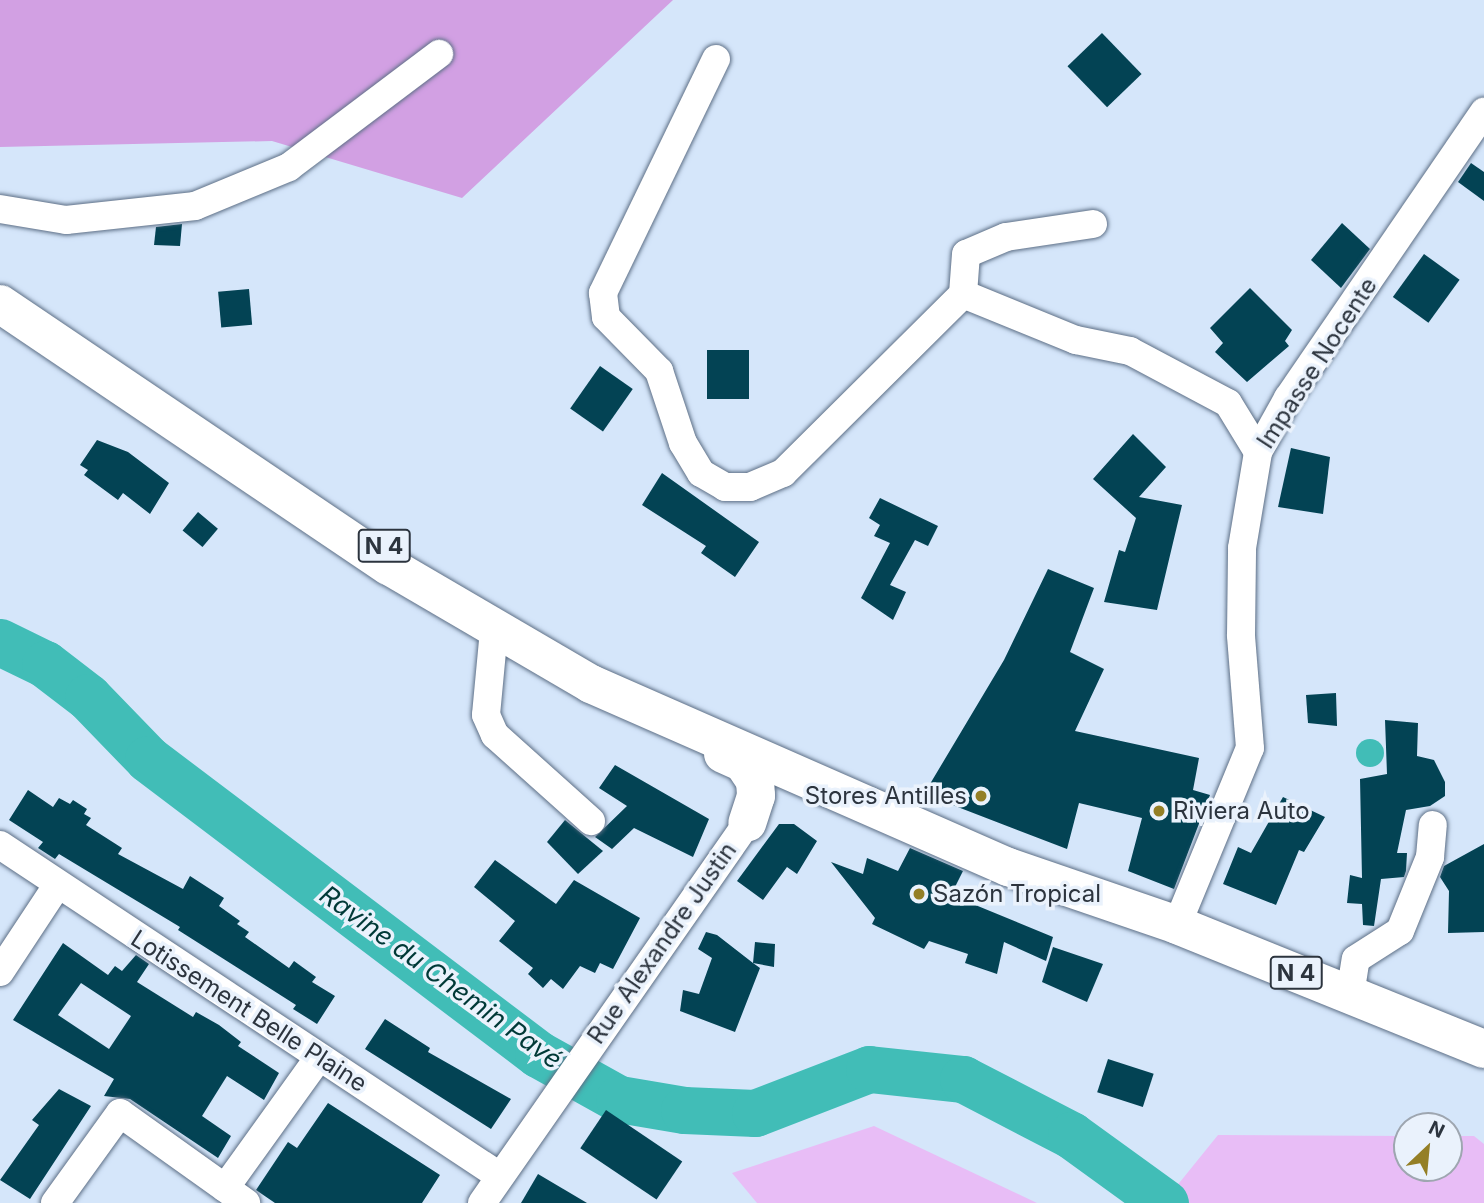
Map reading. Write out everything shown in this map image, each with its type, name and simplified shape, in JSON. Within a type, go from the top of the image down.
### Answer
[{"type":"highway","name":"N 4","points":[[0,290],[390,551],[555,651],[790,762],[1106,902]]},
{"type":"highway","name":"N 4","points":[[0,304],[389,566],[494,630],[657,714],[859,804],[1106,902],[1177,925],[1484,1049]]},
{"type":"highway","points":[[657,714],[663,725],[752,771],[756,796],[747,822]]},
{"type":"highway","points":[[747,822],[773,794],[783,790],[816,796],[844,808],[859,804]]},
{"type":"street","points":[[0,209],[66,220],[195,206],[289,167],[439,54]]},
{"type":"street","points":[[716,59],[603,293],[606,317],[659,370],[683,443],[701,473],[725,487],[750,487],[783,473],[963,294],[966,254],[1006,237],[1093,224]]},
{"type":"street","name":"Impasse Nocente","points":[[1177,925],[1250,748],[1241,635],[1242,548],[1258,452],[1288,398],[1484,112]]},
{"type":"street","points":[[963,294],[1076,340],[1142,357],[1227,403],[1258,452]]},
{"type":"street","points":[[494,630],[486,715],[495,735],[591,821]]},
{"type":"street","name":"Rue Alexandre Justin","points":[[482,1203],[498,1175],[747,822]]},
{"type":"street","points":[[1350,995],[1356,959],[1400,931],[1430,857],[1433,825]]},
{"type":"street","name":"Lotissement Belle Plaine","points":[[0,845],[498,1175]]},
{"type":"street","points":[[0,972],[58,884]]},
{"type":"street","points":[[55,1203],[120,1113],[236,1196],[319,1057]]},
{"type":"shaded area","points":[[0,0],[673,0],[462,198],[272,141],[0,147]]},
{"type":"shaded area","points":[[1370,739],[1380,743],[1384,753],[1380,763],[1370,767],[1360,763],[1356,753],[1360,743]]},
{"type":"shaded area","points":[[874,1126],[1037,1203],[757,1203],[732,1173]]},
{"type":"shaded area","points":[[1218,1135],[1393,1136],[1393,1182],[1463,1182],[1463,1136],[1474,1136],[1484,1144],[1484,1203],[1163,1203]]},
{"type":"building","points":[[1102,33],[1142,74],[1107,107],[1067,66]]},
{"type":"building","points":[[1471,163],[1484,172],[1484,201],[1458,182]]},
{"type":"building","points":[[1342,223],[1370,249],[1341,288],[1311,260]]},
{"type":"building","points":[[182,224],[180,246],[154,245],[156,227]]},
{"type":"building","points":[[1424,254],[1460,280],[1428,323],[1393,297]]},
{"type":"building","points":[[1250,288],[1292,330],[1285,341],[1289,346],[1247,382],[1215,352],[1223,343],[1210,328]]},
{"type":"building","points":[[249,289],[252,325],[221,328],[218,292]]},
{"type":"building","points":[[707,350],[749,350],[749,399],[707,399]]},
{"type":"building","points":[[600,366],[633,389],[603,432],[570,409]]},
{"type":"building","points":[[1133,434],[1166,467],[1139,497],[1182,505],[1157,610],[1104,602],[1119,550],[1125,552],[1136,518],[1093,479]]},
{"type":"building","points":[[97,440],[128,452],[169,483],[150,514],[123,493],[118,500],[84,475],[88,470],[80,465]]},
{"type":"building","points":[[1291,448],[1330,457],[1323,514],[1278,507]]},
{"type":"building","points":[[662,473],[759,542],[735,577],[701,553],[706,546],[642,505]]},
{"type":"building","points":[[880,498],[938,526],[928,546],[915,540],[890,585],[906,592],[893,620],[861,598],[890,543],[874,536],[880,525],[869,518]]},
{"type":"building","points":[[198,512],[218,529],[202,547],[183,530]]},
{"type":"building","points":[[1048,569],[1094,588],[1070,652],[1104,669],[1075,731],[1199,758],[1193,790],[1210,795],[1174,889],[1128,871],[1142,818],[1079,803],[1067,849],[924,794],[1004,660]]},
{"type":"building","points":[[1336,693],[1337,726],[1308,723],[1306,695]]},
{"type":"building","points":[[1385,720],[1418,723],[1417,756],[1434,760],[1445,782],[1445,796],[1430,806],[1406,810],[1397,853],[1407,853],[1406,871],[1404,877],[1381,879],[1374,926],[1363,925],[1362,904],[1347,903],[1350,875],[1362,878],[1360,779],[1387,774]]},
{"type":"building","points":[[615,765],[709,819],[693,857],[634,828],[612,849],[595,837],[627,806],[599,788]]},
{"type":"building","points":[[28,790],[53,807],[59,798],[70,804],[73,800],[87,809],[84,814],[91,818],[86,825],[122,848],[118,854],[183,889],[190,876],[224,898],[219,906],[240,921],[237,924],[249,932],[245,937],[289,968],[294,961],[316,977],[312,982],[335,996],[317,1024],[293,1009],[296,1005],[178,930],[180,927],[59,854],[55,859],[38,848],[43,842],[9,820]]},
{"type":"building","points":[[1283,797],[1325,817],[1304,852],[1299,850],[1276,905],[1223,884],[1238,847],[1251,853]]},
{"type":"building","points":[[565,820],[603,851],[578,874],[547,842]]},
{"type":"building","points":[[779,824],[794,824],[817,841],[797,874],[787,867],[763,900],[737,881]]},
{"type":"building","points":[[1484,844],[1484,932],[1448,933],[1449,891],[1440,877],[1444,866]]},
{"type":"building","points":[[910,848],[963,871],[951,895],[1053,937],[1046,961],[1004,942],[997,974],[965,963],[968,954],[929,941],[924,949],[872,924],[875,918],[831,862],[863,874],[867,858],[898,871]]},
{"type":"building","points":[[495,860],[556,904],[574,880],[640,918],[613,969],[600,963],[595,973],[580,966],[563,989],[551,979],[543,988],[528,974],[533,968],[499,941],[515,921],[474,887]]},
{"type":"building","points":[[706,932],[717,935],[760,968],[735,1032],[680,1011],[683,990],[699,994],[712,958],[698,949]]},
{"type":"building","points":[[755,942],[775,944],[774,967],[753,963]]},
{"type":"building","points":[[63,943],[108,975],[115,966],[122,971],[136,955],[149,964],[137,982],[193,1017],[196,1012],[219,1025],[241,1042],[238,1046],[279,1073],[264,1100],[227,1076],[202,1116],[231,1136],[218,1158],[130,1099],[104,1096],[114,1079],[13,1020]],"holes":[[[81,983],[131,1016],[109,1049],[58,1015]]]},
{"type":"building","points":[[1053,947],[1103,964],[1087,1002],[1042,982]]},
{"type":"building","points":[[385,1019],[430,1048],[428,1052],[511,1099],[491,1129],[365,1049]]},
{"type":"building","points":[[1108,1059],[1154,1074],[1143,1107],[1097,1092]]},
{"type":"building","points":[[59,1089],[91,1106],[30,1199],[0,1180],[39,1125],[32,1120]]},
{"type":"building","points":[[328,1103],[440,1175],[422,1203],[275,1203],[256,1190],[288,1142],[297,1148]]},
{"type":"building","points":[[606,1110],[682,1161],[657,1200],[580,1148]]},
{"type":"building","points":[[538,1174],[587,1203],[521,1203]]},
{"type":"waterway","name":"Ravine du Chemin Pavé","points":[[0,642],[45,664],[88,697],[148,759],[538,1054],[619,1099],[684,1110],[755,1113],[869,1069],[963,1079],[1071,1135],[1165,1203]]},
{"type":"place","name":"Stores Antilles","points":[[981,796]]},
{"type":"place","name":"Riviera Auto","points":[[1159,811]]},
{"type":"place","name":"Sazón Tropical","points":[[919,894]]}]
